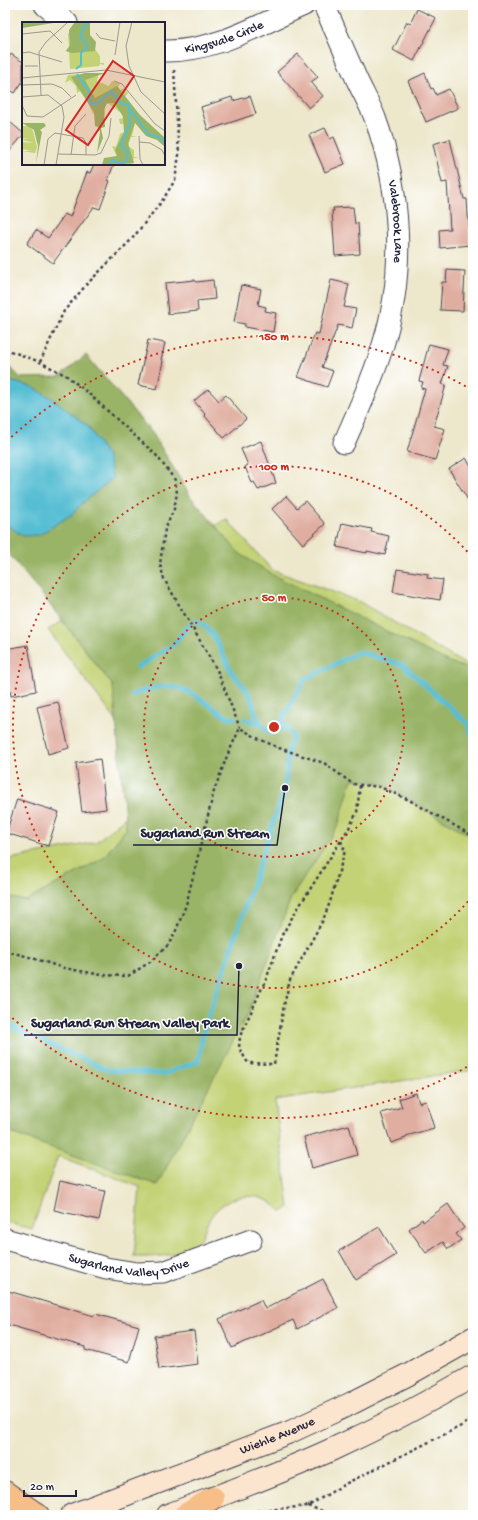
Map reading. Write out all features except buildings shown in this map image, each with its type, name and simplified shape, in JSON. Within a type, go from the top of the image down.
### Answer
[{"type":"highway","points":[[5,1492],[38,1515]]},
{"type":"highway","points":[[185,1515],[213,1498]]},
{"type":"main road","name":"Wiehle Avenue","points":[[72,1515],[290,1432],[407,1375],[473,1338]]},
{"type":"main road","points":[[168,1515],[252,1484],[332,1450],[394,1420],[473,1376]]},
{"type":"street","points":[[45,5],[67,22]]},
{"type":"street","name":"Kingsvale Circle","points":[[168,51],[199,48],[224,41],[304,5]]},
{"type":"street","name":"Valebrook Lane","points":[[324,5],[374,118],[387,157],[395,197],[398,232],[397,270],[392,308],[384,344],[372,379],[344,444]]},
{"type":"street","name":"Sugarland Valley Drive","points":[[5,1239],[106,1268],[137,1273],[163,1272],[251,1240]]},
{"type":"path","points":[[40,362],[64,311],[87,284],[132,239],[162,201],[175,180],[179,155],[168,51]]},
{"type":"path","points":[[5,349],[40,362],[67,376],[88,393],[156,455],[175,480],[177,493],[174,509],[165,529],[160,564],[164,578],[217,670],[240,728],[279,748],[324,763],[353,784],[380,787],[409,800],[473,836]]},
{"type":"path","points":[[5,951],[64,968],[102,975],[128,976],[150,962],[168,945],[175,933],[186,905],[214,791],[227,756],[240,728]]},
{"type":"path","points":[[341,841],[344,851],[330,902],[323,920],[290,980],[284,1005],[274,1064],[248,1062],[239,1048],[240,1036],[267,977],[282,935],[341,841],[357,812],[360,785]]},
{"type":"path","points":[[308,1506],[345,1484],[473,1419]]},
{"type":"path","points":[[233,1515],[245,1512],[308,1506],[334,1515]]},
{"type":"green space","points":[[86,355],[153,434],[190,496],[239,553],[273,575],[447,661],[473,671],[473,837],[378,782],[352,779],[338,826],[291,898],[249,1011],[157,1185],[5,1131],[5,896],[26,901],[103,858],[126,829],[113,686],[5,549],[5,363],[21,378],[59,377]]},
{"type":"green space","points":[[226,519],[272,570],[358,601],[473,669],[473,1070],[275,1100],[289,1207],[282,1212],[270,1202],[262,1198],[244,1196],[236,1198],[220,1206],[207,1223],[199,1242],[190,1248],[175,1254],[134,1257],[140,1187],[58,1156],[32,1229],[5,1222],[5,860],[96,842],[156,791],[133,743],[48,630]]},
{"type":"water","points":[[5,378],[10,381],[33,387],[52,398],[88,426],[108,457],[113,478],[86,500],[71,515],[39,535],[23,536],[5,524]]},
{"type":"waterway","points":[[196,620],[203,624],[213,636],[232,672],[249,694],[259,721],[262,725],[271,733],[287,727]]},
{"type":"waterway","points":[[138,667],[173,645],[190,624]]},
{"type":"waterway","points":[[5,1024],[108,1070],[164,1074],[198,1061],[204,1030],[285,788],[288,751],[293,736],[282,721],[304,680],[359,652],[403,665],[468,724],[473,737]]},
{"type":"waterway","points":[[132,695],[157,687],[176,687],[194,695],[224,715],[234,718]]},
{"type":"waterway","points":[[245,719],[261,725]]},
{"type":"place","name":"Sugarland Run Stream","points":[[285,788]]},
{"type":"place","name":"Sugarland Run Stream Valley Park","points":[[239,966]]}]
